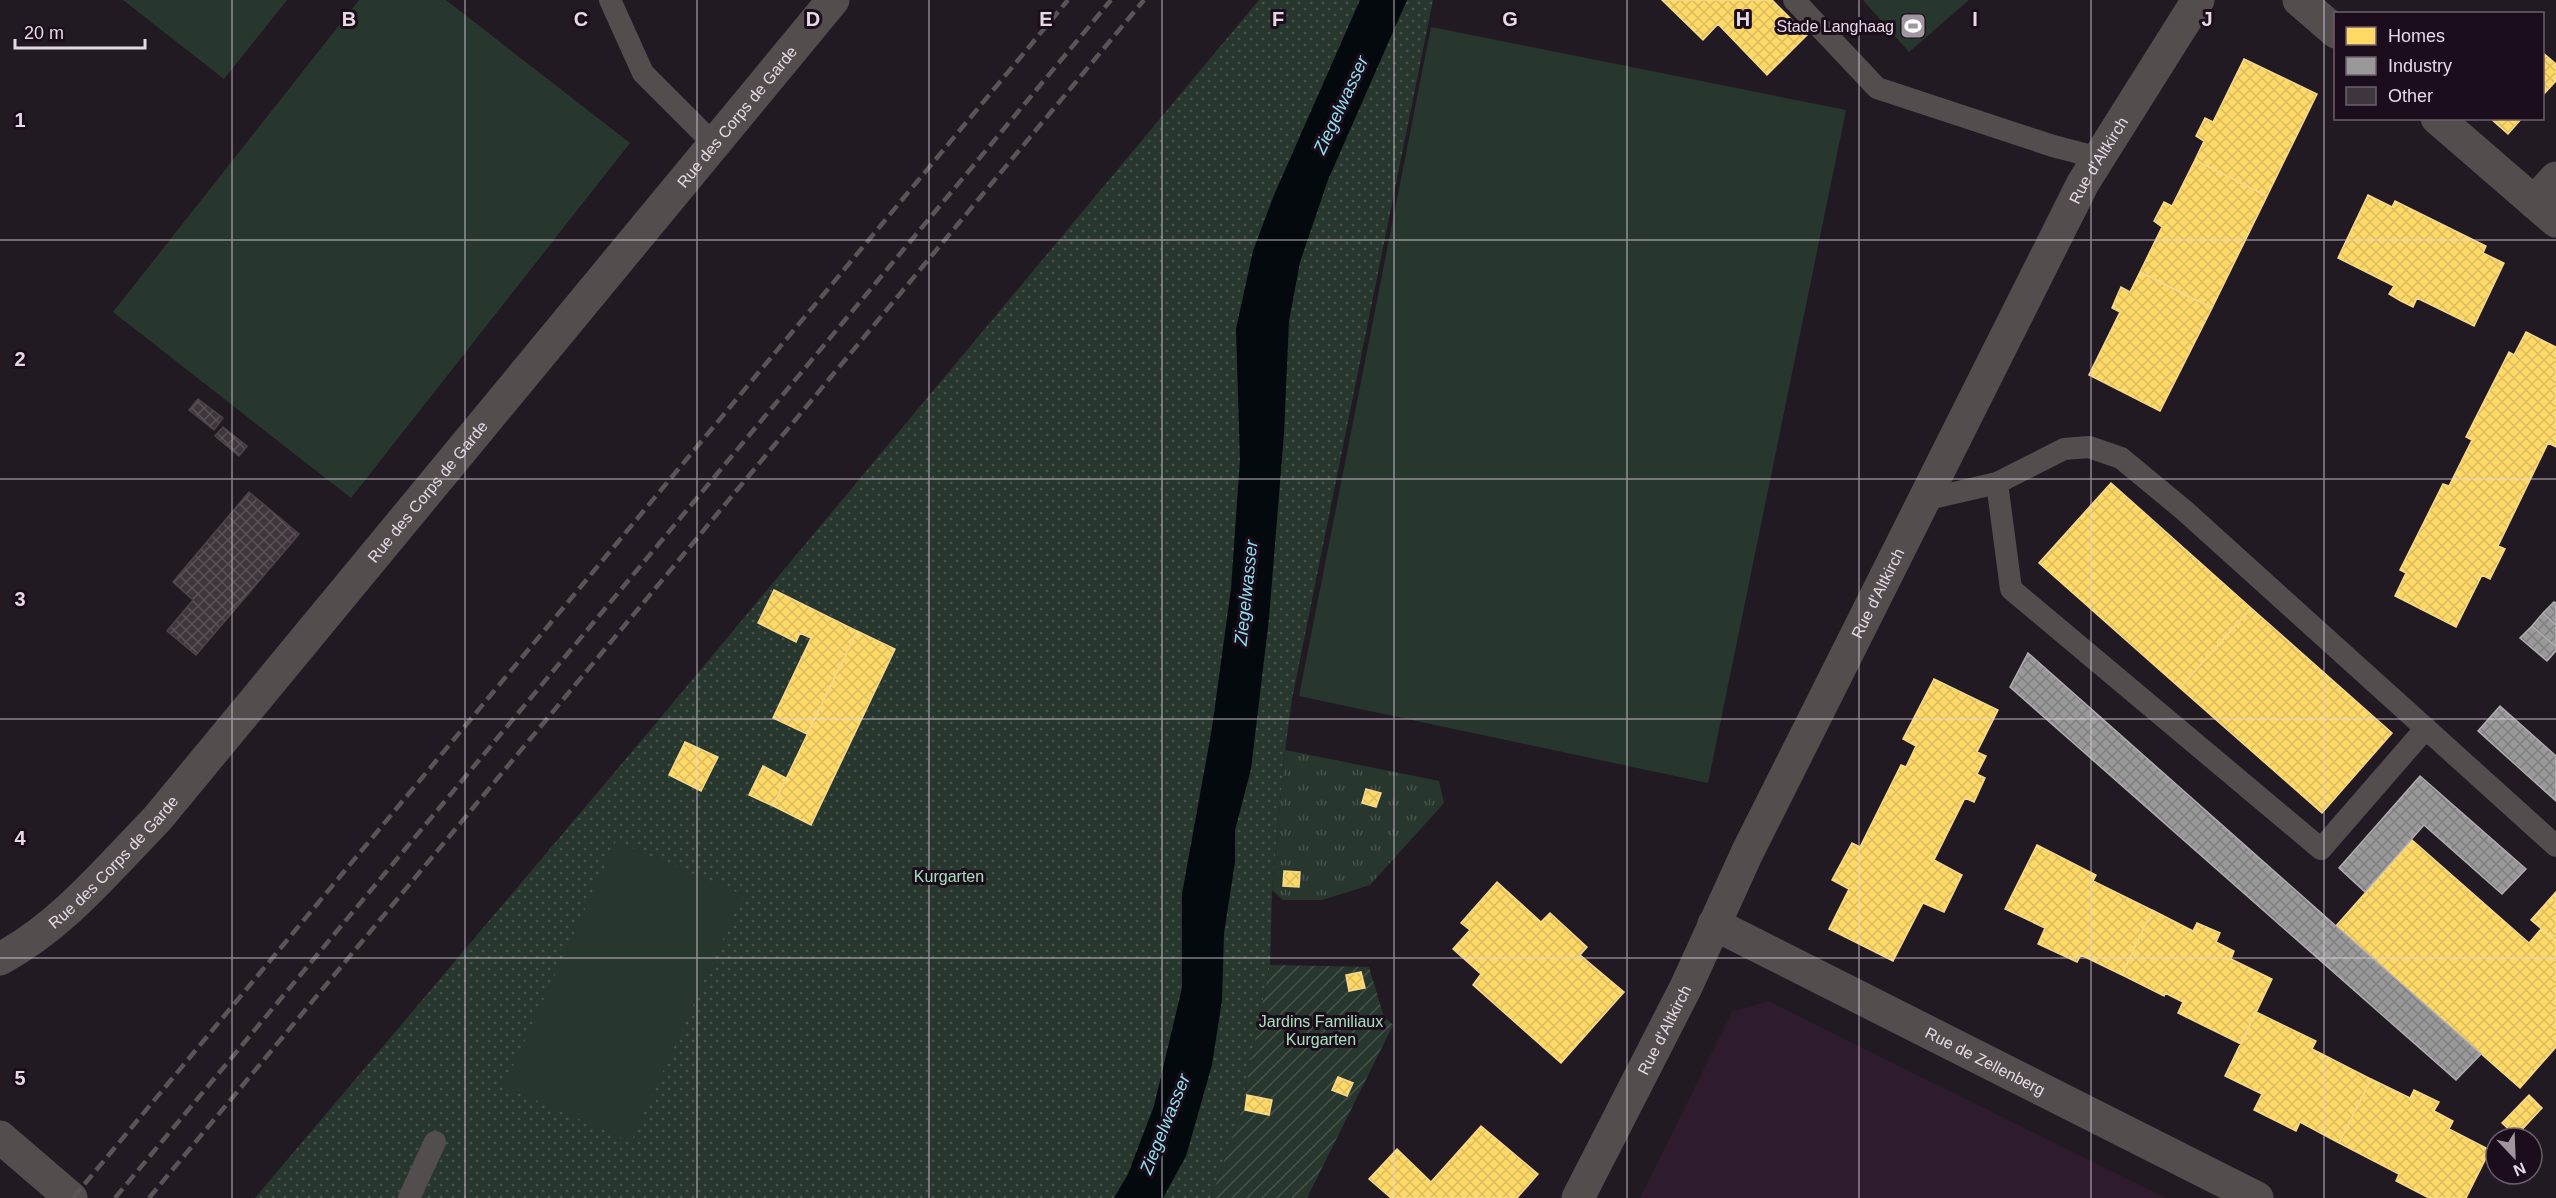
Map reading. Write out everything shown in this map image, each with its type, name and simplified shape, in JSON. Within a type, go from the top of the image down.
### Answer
[{"type":"street","name":"Rue des Corps de Garde","points":[[0,959],[44,930],[81,897],[157,819],[833,0]]},
{"type":"street","name":"Rue d'Altkirch","points":[[1578,1198],[1686,987],[1747,853],[2083,183],[2198,0]]},
{"type":"street","points":[[2299,0],[2334,30]]},
{"type":"street","points":[[2439,120],[2545,212],[2556,178]]},
{"type":"street","name":"Rue de Zellenberg","points":[[1714,924],[2257,1198]]},
{"type":"street","points":[[0,1137],[71,1198]]},
{"type":"lane","points":[[610,0],[643,73],[714,144]]},
{"type":"lane","points":[[1794,0],[1877,88],[2053,146],[2099,158]]},
{"type":"lane","points":[[1924,500],[1997,483],[2064,449],[2089,447],[2121,458],[2185,511],[2556,846]]},
{"type":"lane","points":[[1997,483],[2012,590],[2321,849],[2426,728]]},
{"type":"lane","points":[[409,1198],[435,1142]]},
{"type":"shaded area","points":[[1768,1001],[2166,1198],[1640,1198],[1732,1012]]},
{"type":"green space","points":[[123,0],[287,0],[224,79]]},
{"type":"green space","points":[[359,0],[446,0],[630,143],[351,498],[113,312]]},
{"type":"green space","name":"Kurgarten","points":[[1259,0],[1433,0],[1292,699],[1272,890],[1270,965],[1240,1115],[1211,1198],[255,1198],[657,722]]},
{"type":"green space","name":"Stade Langhaag","points":[[1863,0],[1969,0],[1909,52]]},
{"type":"green space","points":[[1431,27],[1846,110],[1708,783],[1299,696]]},
{"type":"green space","points":[[1285,750],[1439,781],[1444,803],[1370,885],[1322,900],[1283,900],[1272,890]]},
{"type":"green space","points":[[616,841],[743,895],[631,1142],[504,1086]]},
{"type":"green space","name":"Jardins Familiaux Kurgarten","points":[[1270,965],[1369,967],[1384,1017],[1393,1025],[1307,1198],[1211,1198],[1240,1115]]},
{"type":"water","name":"Ziegelwasser","points":[[1360,0],[1407,0],[1328,180],[1300,262],[1289,321],[1284,433],[1269,618],[1251,769],[1235,830],[1235,862],[1224,933],[1222,1000],[1212,1065],[1186,1156],[1163,1198],[1114,1198],[1128,1174],[1154,1106],[1182,988],[1182,894],[1212,728],[1231,589],[1240,460],[1236,329],[1253,251],[1274,195]]},
{"type":"building: Homes","points":[[1662,0],[1772,0],[1807,35],[1767,75],[1718,24],[1703,40]]},
{"type":"building: Homes","points":[[2544,54],[2556,64],[2556,81],[2544,94]]},
{"type":"building: Homes","points":[[2244,59],[2317,94],[2267,196],[2195,160],[2204,141],[2196,136],[2205,118],[2213,122]]},
{"type":"building: Homes","points":[[2492,120],[2520,120],[2508,134]]},
{"type":"building: Homes","points":[[2195,160],[2267,196],[2212,308],[2140,272],[2162,227],[2154,221],[2164,202],[2172,206]]},
{"type":"building: Homes","points":[[2368,195],[2392,207],[2395,201],[2486,246],[2483,253],[2504,263],[2474,326],[2417,298],[2413,307],[2401,301],[2389,294],[2394,286],[2338,258]]},
{"type":"building: Homes","points":[[2140,272],[2212,308],[2160,411],[2089,375],[2120,312],[2112,308],[2121,287],[2130,292]]},
{"type":"building: Homes","points":[[2526,332],[2556,347],[2556,447],[2548,443],[2498,546],[2505,549],[2490,579],[2482,575],[2456,627],[2395,596],[2406,573],[2400,570],[2443,484],[2449,486],[2472,440],[2466,437],[2509,352],[2514,355]]},
{"type":"building: Homes","points":[[2111,483],[2251,608],[2180,688],[2039,563]]},
{"type":"building: Homes","points":[[774,590],[857,631],[807,734],[773,718],[811,638],[800,633],[796,642],[758,623]]},
{"type":"building: Homes","points":[[2251,608],[2392,733],[2322,813],[2180,688]]},
{"type":"building: Homes","points":[[857,631],[895,649],[811,825],[773,806]]},
{"type":"building: Homes","points":[[1934,679],[1998,710],[1977,752],[1986,756],[1977,774],[1985,778],[1974,802],[1965,798],[1934,860],[1962,875],[1944,912],[1923,903],[1893,961],[1829,929],[1849,889],[1832,880],[1852,843],[1860,847],[1901,765],[1906,767],[1916,746],[1903,739]]},
{"type":"building: Homes","points":[[685,742],[718,757],[701,791],[669,775]]},
{"type":"building: Homes","points":[[763,766],[786,778],[773,806],[749,795]]},
{"type":"building: Homes","points":[[1366,789],[1381,793],[1376,807],[1362,803]]},
{"type":"building: Homes","points":[[2412,840],[2529,943],[2541,929],[2556,941],[2556,1047],[2520,1088],[2336,926]]},
{"type":"building: Homes","points":[[2037,845],[2096,875],[2093,881],[2152,910],[2122,975],[2081,955],[2077,962],[2038,944],[2045,928],[2005,909]]},
{"type":"building: Homes","points":[[1284,871],[1300,872],[1299,887],[1283,886]]},
{"type":"building: Homes","points":[[1497,882],[1541,922],[1550,913],[1587,947],[1580,955],[1624,992],[1561,1063],[1473,985],[1481,974],[1453,949],[1470,930],[1461,923]]},
{"type":"building: Homes","points":[[2556,892],[2556,941],[2531,920]]},
{"type":"building: Homes","points":[[2152,910],[2193,931],[2197,923],[2220,933],[2216,942],[2234,951],[2231,959],[2272,979],[2241,1044],[2178,1013],[2183,1002],[2165,993],[2164,996],[2122,975]]},
{"type":"building: Homes","points":[[1361,972],[1365,988],[1349,991],[1346,975]]},
{"type":"building: Homes","points":[[2256,1012],[2316,1041],[2312,1049],[2371,1079],[2339,1143],[2300,1122],[2296,1131],[2254,1110],[2262,1094],[2225,1076]]},
{"type":"building: Homes","points":[[1338,1077],[1353,1083],[1347,1096],[1332,1090]]},
{"type":"building: Homes","points":[[2371,1079],[2410,1098],[2414,1090],[2439,1102],[2434,1111],[2453,1121],[2449,1129],[2484,1147],[2484,1162],[2466,1198],[2429,1198],[2396,1181],[2399,1174],[2339,1143]]},
{"type":"building: Homes","points":[[1247,1095],[1272,1100],[1269,1115],[1245,1110]]},
{"type":"building: Homes","points":[[2529,1095],[2542,1108],[2525,1126],[2505,1126],[2502,1123]]},
{"type":"building: Homes","points":[[1481,1126],[1538,1174],[1517,1198],[1391,1198],[1369,1179],[1397,1149],[1431,1182]]},
{"type":"building: Industry","points":[[2554,602],[2556,603],[2556,625],[2543,613]]},
{"type":"building: Industry","points":[[2543,613],[2556,625],[2556,647],[2532,626]]},
{"type":"building: Industry","points":[[2532,626],[2556,647],[2556,651],[2547,661],[2520,638]]},
{"type":"building: Industry","points":[[2028,653],[2481,1054],[2456,1080],[2010,687]]},
{"type":"building: Industry","points":[[2500,706],[2556,756],[2556,801],[2478,731]]},
{"type":"building: Industry","points":[[2420,776],[2526,869],[2502,894],[2424,825],[2365,892],[2339,868]]},
{"type":"building: Other","points":[[198,399],[223,418],[214,430],[189,410]]},
{"type":"building: Other","points":[[223,427],[247,446],[239,456],[215,436]]},
{"type":"building: Other","points":[[249,492],[299,534],[196,655],[167,631],[193,600],[173,582]]},
{"type":"railway","points":[[73,1198],[1068,0]]},
{"type":"railway","points":[[115,1198],[1111,0]]},
{"type":"railway","points":[[149,1198],[1144,0]]},
{"type":"place","name":"Stade Langhaag","points":[[1913,26]]}]
